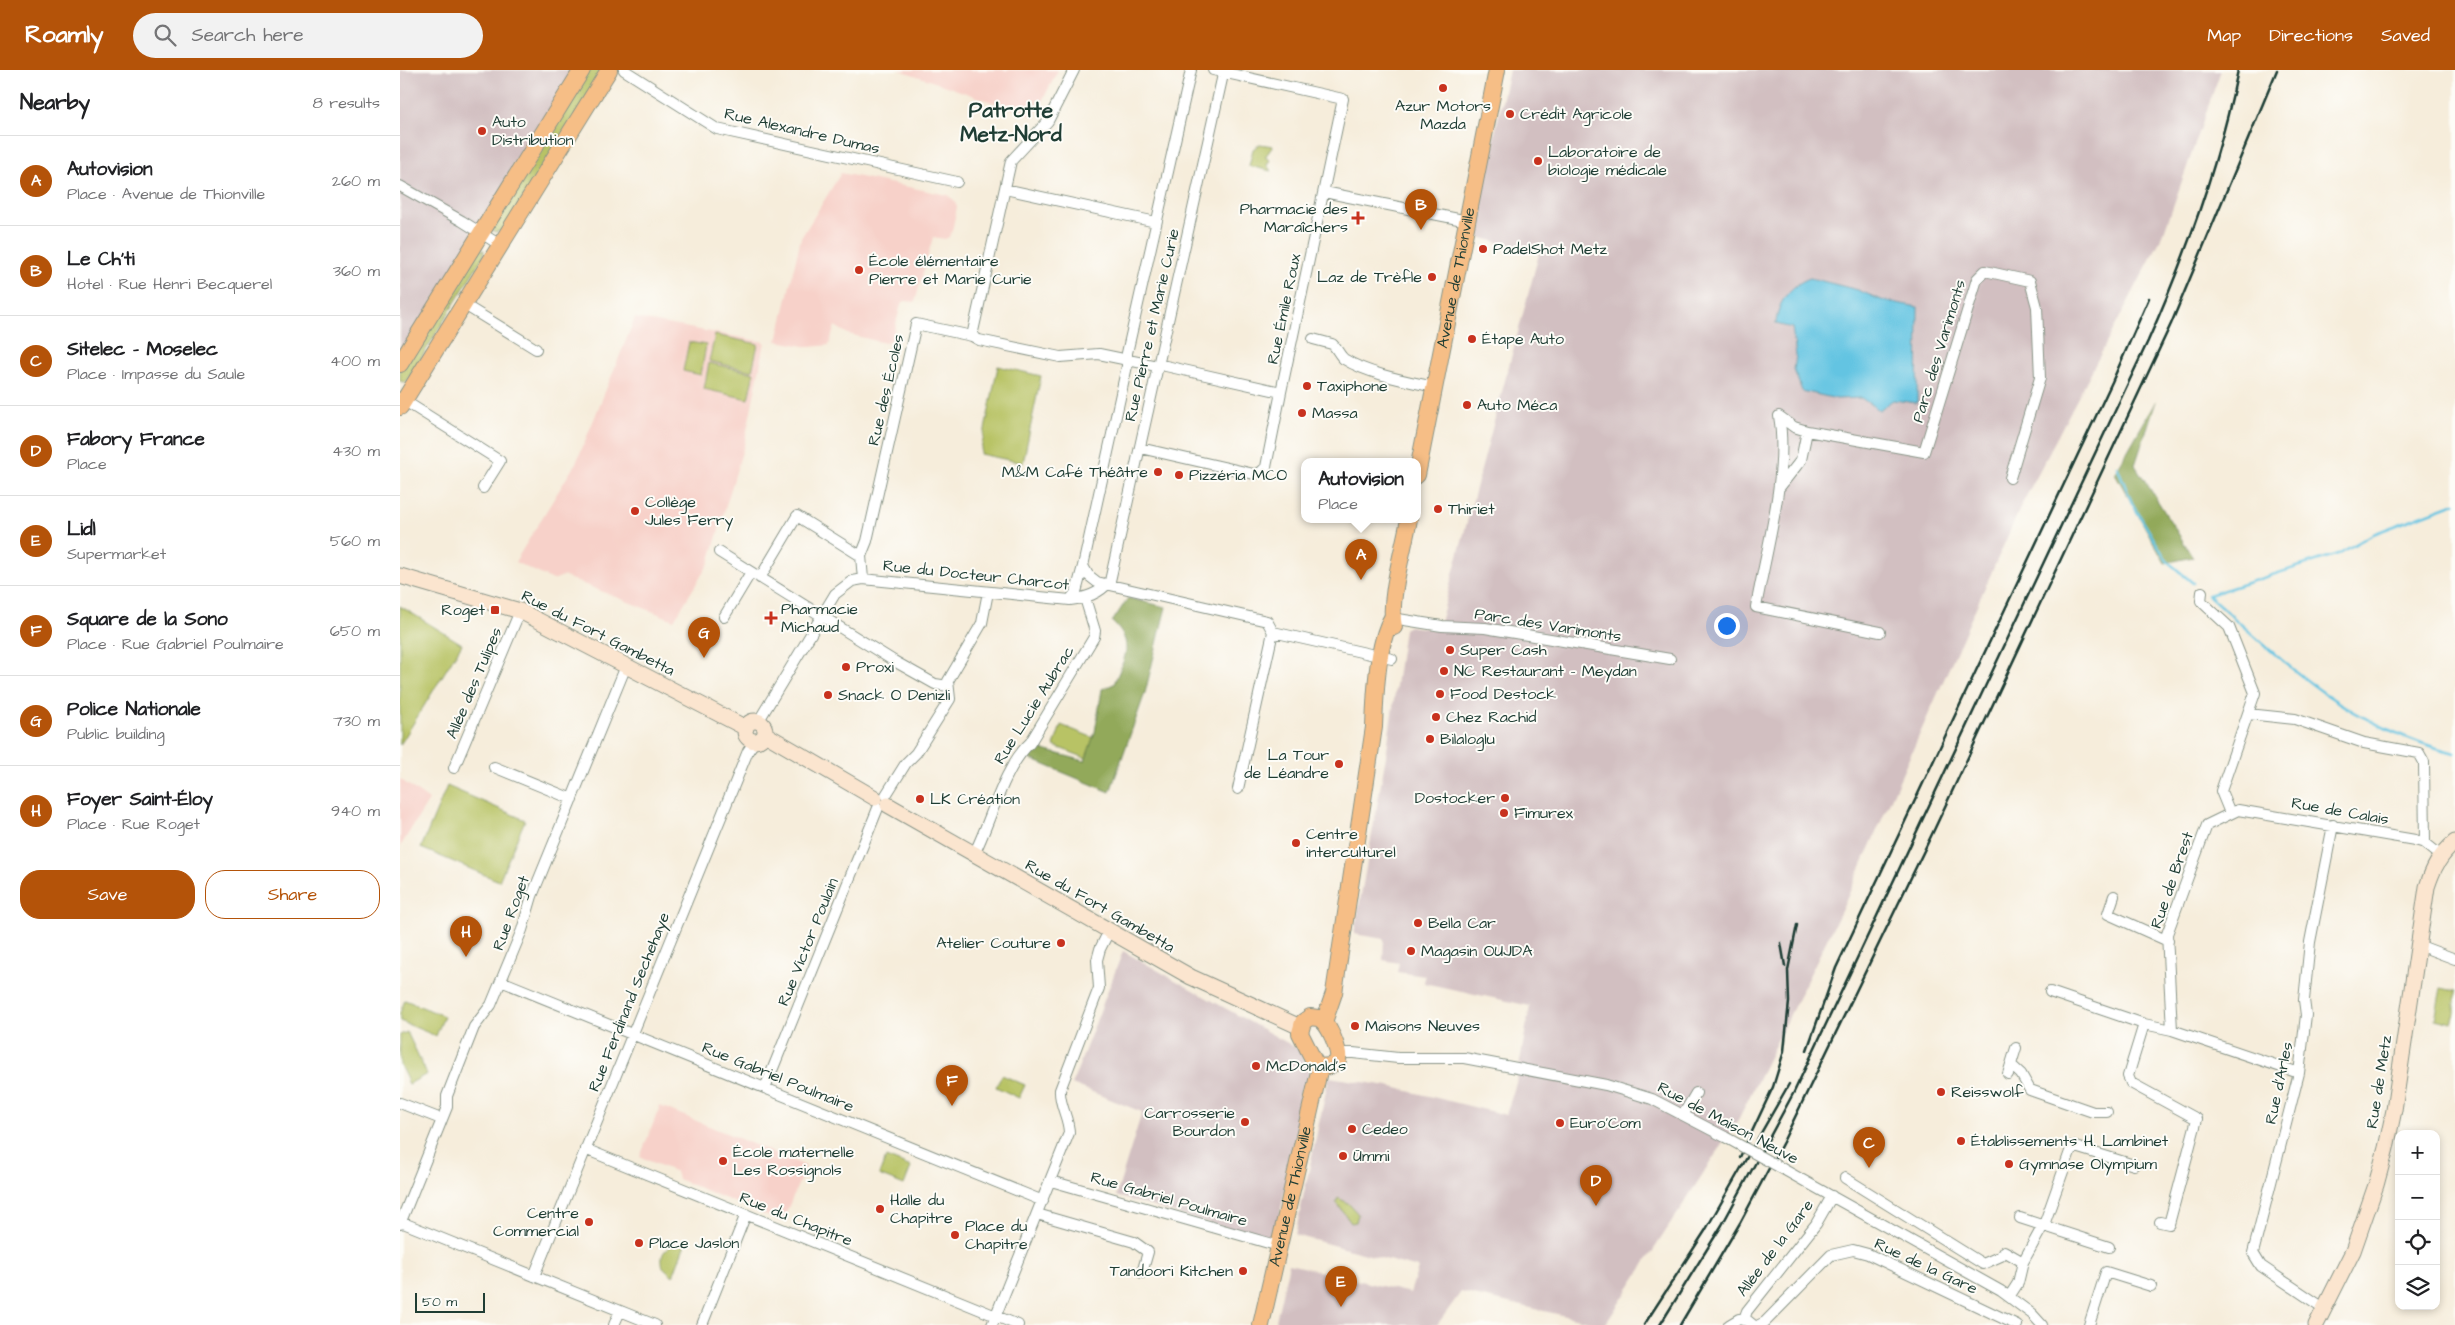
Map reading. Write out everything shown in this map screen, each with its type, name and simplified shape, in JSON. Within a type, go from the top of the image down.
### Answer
[{"type":"main road","points":[[400,364],[582,70]]},
{"type":"main road","points":[[401,402],[609,70]]},
{"type":"main road","name":"Avenue de Thionville","points":[[1420,458],[1498,74]]},
{"type":"main road","points":[[1324,1022],[1334,993],[1374,727],[1386,696],[1386,658],[1395,631],[1392,618],[1408,523]]},
{"type":"main road","points":[[1310,1017],[1318,1018],[1324,1022],[1340,1053],[1338,1061],[1330,1066],[1320,1067],[1315,1063],[1300,1028],[1310,1017]]},
{"type":"main road","name":"Avenue de Thionville","points":[[1261,1325],[1320,1067]]},
{"type":"street","name":"Rue Alexandre Dumas","points":[[624,70],[717,129],[957,182]]},
{"type":"street","points":[[1074,70],[1048,121],[1011,161],[972,336],[979,340],[1060,357],[1091,353],[1282,392]]},
{"type":"street","name":"Rue Pierre et Marie Curie","points":[[1070,600],[1076,592],[1083,566],[1126,359],[1191,70]]},
{"type":"street","name":"Rue Pierre et Marie Curie","points":[[1106,585],[1113,576],[1220,71]]},
{"type":"street","name":"Rue Émile Roux","points":[[1140,448],[1254,474],[1261,472],[1266,467],[1282,392],[1344,99],[1220,71]]},
{"type":"street","points":[[400,186],[500,245]]},
{"type":"street","points":[[1005,189],[1156,222]]},
{"type":"street","points":[[1324,192],[1468,220]]},
{"type":"street","name":"Parc des Varimonts","points":[[1880,632],[1756,607],[1777,491],[1782,433],[1779,416],[1794,427],[1807,431],[1924,452],[1977,279],[1985,272],[2030,281],[2037,307],[2040,378],[2010,478]]},
{"type":"street","points":[[463,304],[536,349]]},
{"type":"street","name":"Rue des Écoles","points":[[863,578],[861,556],[867,541],[916,324],[972,336]]},
{"type":"street","points":[[1313,339],[1332,344],[1340,355],[1354,363],[1434,388]]},
{"type":"street","points":[[401,402],[500,461],[483,488]]},
{"type":"street","name":"Parc des Varimonts","points":[[1777,491],[1786,476],[1801,460],[1807,431]]},
{"type":"street","points":[[724,617],[797,516],[861,556]]},
{"type":"street","points":[[719,552],[821,617],[935,684],[948,686]]},
{"type":"street","points":[[1083,566],[1088,575],[1097,582],[1106,585],[1267,621],[1273,632],[1238,789]]},
{"type":"street","name":"Rue du Fort Gambetta","points":[[400,576],[520,610],[756,731],[1190,977],[1300,1028]]},
{"type":"street","name":"Rue du Docteur Charcot","points":[[863,578],[1070,600],[1085,598]]},
{"type":"street","name":"Rue Ferdinand Sechehaye","points":[[534,1276],[756,731],[835,594],[852,581],[863,578]]},
{"type":"street","points":[[1085,598],[1106,585]]},
{"type":"street","name":"Rue Victor Poulain","points":[[765,1088],[882,801],[944,710],[950,694],[948,686],[950,674],[982,623],[988,592]]},
{"type":"street","points":[[2202,592],[2201,601],[2229,627],[2255,693],[2221,791],[2230,813]]},
{"type":"street","name":"Rue Lucie Aubrac","points":[[974,854],[987,828],[989,815],[1020,752],[1030,743],[1094,637],[1095,631],[1085,598]]},
{"type":"street","name":"Allée des Tulipes","points":[[454,768],[520,610]]},
{"type":"street","name":"Parc des Varimonts","points":[[1392,618],[1442,626],[1484,628],[1670,659]]},
{"type":"street","points":[[1273,632],[1386,658]]},
{"type":"street","name":"Rue Roget","points":[[400,1223],[447,1107],[447,1096],[474,1027],[491,1005],[626,666]]},
{"type":"street","points":[[2248,714],[2295,719],[2364,743],[2419,753],[2424,762],[2424,843]]},
{"type":"street","points":[[494,767],[572,799]]},
{"type":"street","name":"Rue de Calais","points":[[2230,813],[2238,810],[2333,825],[2424,843],[2441,856]]},
{"type":"street","name":"Rue de Brest","points":[[2172,1030],[2167,934],[2207,825],[2230,813]]},
{"type":"street","name":"Rue d'Arles","points":[[2325,1309],[2261,1266],[2253,1253],[2299,1073],[2306,1015],[2304,1000],[2310,942],[2333,825]]},
{"type":"street","name":"Rue de Metz","points":[[2316,1325],[2354,1250],[2376,1185],[2394,1110],[2426,887],[2432,870],[2441,856],[2455,842]]},
{"type":"street","name":"Rue de Brest","points":[[2114,896],[2108,914],[2168,941]]},
{"type":"street","points":[[993,1321],[1069,1133],[1069,1121],[1060,1098],[1060,1090],[1099,988],[1097,960],[1109,931]]},
{"type":"street","points":[[2418,945],[2455,958]]},
{"type":"street","name":"Rue Gabriel Poulmaire","points":[[501,980],[1043,1201]]},
{"type":"street","points":[[2050,992],[2144,1024],[2172,1030],[2299,1073]]},
{"type":"street","points":[[2144,1024],[2128,1076],[2131,1083],[2197,1118],[2169,1224],[2160,1222]]},
{"type":"street","points":[[2016,1048],[2009,1069],[2021,1074],[2030,1090],[2093,1112],[2107,1112]]},
{"type":"street","name":"Rue de Maison Neuve","points":[[1340,1053],[1352,1052],[1398,1058],[1464,1058],[1621,1089],[1652,1100],[1683,1115],[1832,1196]]},
{"type":"street","points":[[1683,1115],[1696,1093]]},
{"type":"street","points":[[400,1103],[441,1120]]},
{"type":"street","points":[[2009,1297],[2018,1283],[2023,1262],[2043,1226],[2072,1146],[2134,1165]]},
{"type":"street","name":"Rue du Chapitre","points":[[585,1149],[746,1214],[993,1321],[1018,1325]]},
{"type":"street","points":[[1845,1178],[1983,1264],[2001,1256],[2004,1251],[2023,1262]]},
{"type":"street","name":"Rue Gabriel Poulmaire","points":[[1051,1181],[1279,1246]]},
{"type":"street","name":"Rue de la Gare","points":[[1832,1196],[2009,1297],[2042,1325]]},
{"type":"street","name":"Allée de la Gare","points":[[1749,1322],[1747,1310],[1816,1224],[1832,1196]]},
{"type":"street","points":[[702,1325],[746,1214]]},
{"type":"street","points":[[1037,1214],[1134,1242],[1148,1252],[1142,1273]]},
{"type":"street","points":[[2020,1218],[2109,1247]]},
{"type":"street","points":[[400,1223],[655,1325]]},
{"type":"street","name":"Rue de la Gare","points":[[1759,1325],[1831,1255],[1853,1250],[1868,1254],[2017,1325]]},
{"type":"street","points":[[2089,1325],[2106,1272],[2151,1286]]},
{"type":"street","name":"Rue de la Gare","points":[[2021,1306],[2032,1325]]},
{"type":"street","points":[[614,1325],[620,1311]]},
{"type":"street","points":[[1729,1325],[1735,1320],[1749,1322]]},
{"type":"shaded area","points":[[400,70],[582,70],[400,364]]},
{"type":"shaded area","points":[[900,70],[1058,70],[1035,115],[1032,116]]},
{"type":"shaded area","points":[[1509,70],[2221,70],[2163,235],[2021,506],[1843,907],[1739,1118],[1605,1325],[1461,1292],[1437,1325],[1275,1325],[1289,1264],[1410,1293],[1418,1268],[1295,1235],[1329,1077],[1388,1086],[1506,1115],[1516,1083],[1530,1006],[1424,983],[1425,976],[1397,972],[1399,963],[1383,960],[1384,939],[1354,934],[1386,756],[1404,629],[1409,626],[1438,630],[1539,254],[1476,236],[1483,186]]},
{"type":"shaded area","name":"École élémentaire Pierre et Marie Curie","points":[[841,173],[947,195],[954,200],[957,207],[952,231],[949,237],[945,239],[933,237],[915,302],[905,301],[901,304],[892,339],[885,343],[848,334],[835,326],[829,345],[810,347],[777,341],[801,238]]},
{"type":"shaded area","name":"Collège Jules Ferry","points":[[635,318],[765,342],[744,445],[709,563],[674,620],[563,576],[553,580],[515,562],[577,461]]},
{"type":"shaded area","points":[[400,779],[429,800],[400,847]]},
{"type":"shaded area","points":[[1123,951],[1300,1050],[1309,1074],[1274,1242],[1116,1196],[1142,1112],[1072,1084]]},
{"type":"shaded area","name":"École maternelle Les Rossignols","points":[[660,1106],[806,1166],[782,1222],[678,1179],[676,1172],[640,1157]]},
{"type":"green space","points":[[588,70],[604,70],[502,231],[495,232],[491,229]]},
{"type":"green space","points":[[1260,144],[1273,146],[1265,157],[1270,160],[1267,165],[1271,171],[1249,166],[1253,149]]},
{"type":"green space","points":[[478,248],[484,250],[484,255],[406,383],[400,381],[400,371]]},
{"type":"green space","points":[[715,335],[758,344],[752,371],[709,361]]},
{"type":"green space","points":[[689,342],[706,345],[701,375],[683,371]]},
{"type":"green space","points":[[709,363],[754,373],[748,399],[704,389]]},
{"type":"green space","points":[[998,366],[1041,376],[1023,463],[980,454]]},
{"type":"green space","points":[[2156,401],[2135,465],[2193,557],[2165,563],[2115,473]]},
{"type":"green space","points":[[1128,598],[1166,607],[1145,693],[1110,792],[1028,758],[1036,748],[1085,761],[1095,732],[1102,689],[1114,684],[1126,652],[1124,637],[1112,622]]},
{"type":"green space","points":[[400,606],[462,644],[400,745]]},
{"type":"green space","points":[[1061,725],[1094,738],[1086,758],[1054,746]]},
{"type":"green space","points":[[447,786],[525,820],[499,881],[421,848]]},
{"type":"green space","points":[[2441,988],[2455,991],[2455,1013],[2452,1023],[2435,1019]]},
{"type":"green space","points":[[405,1000],[444,1016],[436,1036],[400,1021],[400,1013]]},
{"type":"green space","points":[[407,1032],[427,1074],[409,1084],[400,1065],[400,1035]]},
{"type":"green space","points":[[1002,1075],[1025,1085],[1019,1098],[996,1087]]},
{"type":"green space","points":[[886,1157],[911,1167],[904,1185],[879,1175]]},
{"type":"green space","points":[[1338,1198],[1348,1203],[1358,1214],[1356,1222],[1351,1223],[1336,1202]]},
{"type":"green space","points":[[679,1243],[685,1244],[673,1276],[663,1267],[662,1258],[670,1246]]},
{"type":"water","points":[[1810,278],[1858,290],[1881,300],[1918,307],[1917,403],[1893,400],[1879,410],[1861,398],[1837,399],[1802,391],[1794,370],[1796,355],[1792,328],[1776,324],[1779,309],[1786,296],[1796,285]]},
{"type":"waterway","points":[[2117,466],[2132,503],[2167,561],[2193,583]]},
{"type":"waterway","points":[[2209,595],[2338,554],[2373,534],[2455,503]]},
{"type":"waterway","points":[[2208,595],[2294,670],[2339,703],[2387,729],[2421,743],[2455,753]]},
{"type":"railway","points":[[1660,1325],[1722,1225],[1794,1092],[2148,341],[2189,242],[2221,140],[2238,70]]},
{"type":"railway","points":[[1680,1325],[1740,1223],[1783,1142],[1934,830],[2171,324],[2277,70]]},
{"type":"railway","points":[[1807,1050],[1836,968],[2112,382],[2149,298]]},
{"type":"railway","points":[[1740,1157],[1773,1087],[1784,1051],[1789,1002],[1788,970],[1797,925]]},
{"type":"railway","points":[[1781,943],[1785,966]]},
{"type":"railway","points":[[1644,1325],[1705,1231],[1789,1084]]},
{"type":"place","name":"Azur Motors Mazda","points":[[1443,88]]},
{"type":"place","name":"Crédit Agricole","points":[[1510,114]]},
{"type":"place","name":"Auto Distribution","points":[[482,131]]},
{"type":"place","name":"Laboratoire de biologie médicale","points":[[1538,161]]},
{"type":"place","name":"Pharmacie des Maraîchers","points":[[1358,218]]},
{"type":"place","name":"Le Ch'ti","points":[[1421,230]]},
{"type":"place","name":"PadelShot Metz","points":[[1483,249]]},
{"type":"place","name":"École élémentaire Pierre et Marie Curie","points":[[859,270]]},
{"type":"place","name":"Laz de Trèfle","points":[[1432,277]]},
{"type":"place","name":"Étape Auto","points":[[1472,339]]},
{"type":"place","name":"Taxiphone","points":[[1307,386]]},
{"type":"place","name":"Auto Méca","points":[[1467,405]]},
{"type":"place","name":"Massa","points":[[1302,413]]},
{"type":"place","name":"M&M Café Théâtre","points":[[1158,472]]},
{"type":"place","name":"Pizzéria MCO","points":[[1179,475]]},
{"type":"place","name":"Thiriet","points":[[1438,509]]},
{"type":"place","name":"Collège Jules Ferry","points":[[635,511]]},
{"type":"place","name":"Autovision","points":[[1361,580]]},
{"type":"place","name":"Roget","points":[[495,610]]},
{"type":"place","name":"Pharmacie Michaud","points":[[771,618]]},
{"type":"place","name":"Super Cash","points":[[1450,650]]},
{"type":"place","name":"Police Nationale","points":[[704,658]]},
{"type":"place","name":"Proxi","points":[[846,667]]},
{"type":"place","name":"NC Restaurant - Meydan","points":[[1444,671]]},
{"type":"place","name":"Food Destock","points":[[1440,694]]},
{"type":"place","name":"Snack O Denizli","points":[[828,695]]},
{"type":"place","name":"Chez Rachid","points":[[1436,717]]},
{"type":"place","name":"Bilaloglu","points":[[1430,739]]},
{"type":"place","name":"La Tour de Léandre","points":[[1339,764]]},
{"type":"place","name":"Dostocker","points":[[1505,798]]},
{"type":"place","name":"LK Création","points":[[920,799]]},
{"type":"place","name":"Fimurex","points":[[1504,813]]},
{"type":"place","name":"Centre interculturel","points":[[1296,843]]},
{"type":"place","name":"Bella Car","points":[[1418,923]]},
{"type":"place","name":"Atelier Couture","points":[[1061,943]]},
{"type":"place","name":"Magasin OUJDA","points":[[1411,951]]},
{"type":"place","name":"Foyer Saint-Éloy","points":[[466,957]]},
{"type":"place","name":"Maisons Neuves","points":[[1355,1026]]},
{"type":"place","name":"McDonald's","points":[[1256,1066]]},
{"type":"place","name":"Reisswolf","points":[[1941,1092]]},
{"type":"place","name":"Square de la Sono","points":[[952,1106]]},
{"type":"place","name":"Carrosserie Bourdon","points":[[1245,1122]]},
{"type":"place","name":"Euro'Com","points":[[1560,1123]]},
{"type":"place","name":"Cedeo","points":[[1352,1129]]},
{"type":"place","name":"Établissements H. Lambinet","points":[[1961,1141]]},
{"type":"place","name":"Ūmmi","points":[[1343,1156]]},
{"type":"place","name":"École maternelle Les Rossignols","points":[[723,1161]]},
{"type":"place","name":"Gymnase Olympium","points":[[2009,1164]]},
{"type":"place","name":"Sitelec - Moselec","points":[[1869,1168]]},
{"type":"place","name":"Fabory France","points":[[1596,1206]]},
{"type":"place","name":"Halle du Chapitre","points":[[880,1209]]},
{"type":"place","name":"Centre Commercial","points":[[589,1222]]},
{"type":"place","name":"Place du Chapitre","points":[[955,1235]]},
{"type":"place","name":"Place Jaslon","points":[[639,1243]]},
{"type":"place","name":"Tandoori Kitchen","points":[[1243,1271]]},
{"type":"place","name":"Lidl","points":[[1341,1307]]},
{"type":"district","name":"Patrotte Metz-Nord","points":[[1011,122]]}]
